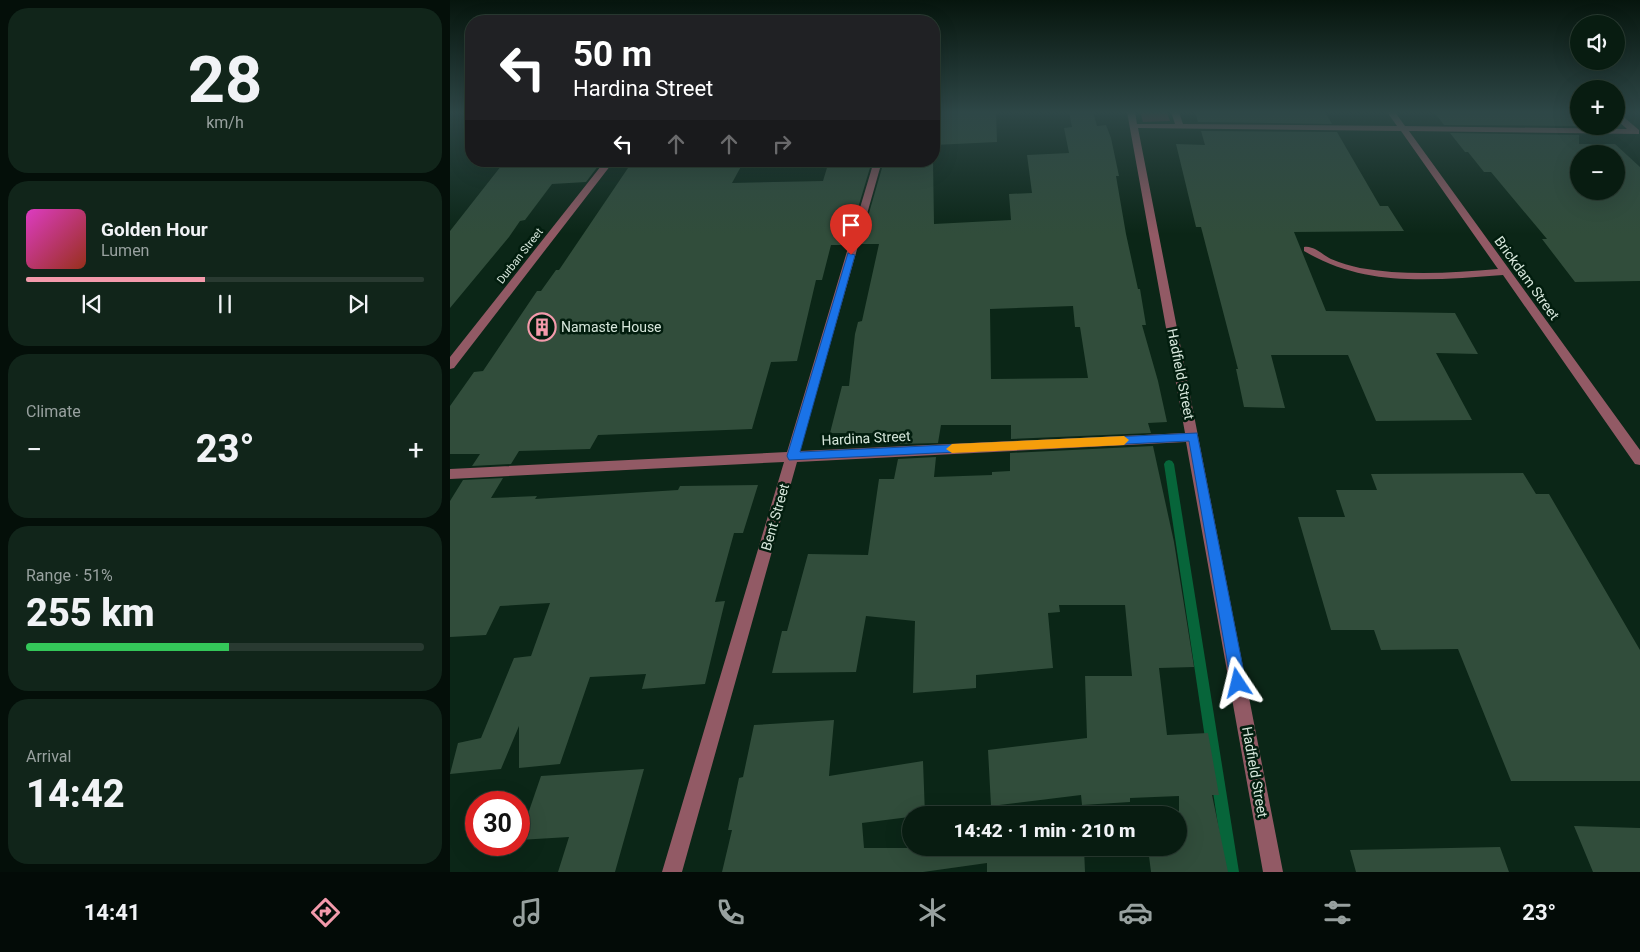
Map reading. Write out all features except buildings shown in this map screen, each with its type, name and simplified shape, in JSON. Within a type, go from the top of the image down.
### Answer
[{"type":"street","name":"Hadfield Street","points":[[1140,153],[1273,872]]},
{"type":"street","name":"Brickdam Street","points":[[1421,153],[1640,460]]},
{"type":"street","name":"Durban Street","points":[[450,365],[605,167]]},
{"type":"street","name":"Bent Street","points":[[672,872],[876,167]]},
{"type":"street","points":[[1307,249],[1325,260],[1353,269],[1397,276],[1506,272]]},
{"type":"street","name":"Hardina Street","points":[[450,474],[1193,437]]},
{"type":"waterway","points":[[1169,464],[1232,872]]},
{"type":"slow traffic","points":[[952,449],[1124,440]]},
{"type":"place","name":"Namaste House","points":[[542,327]]},
{"type":"route","points":[[851,255],[793,456],[1193,437],[1238,683]]}]
